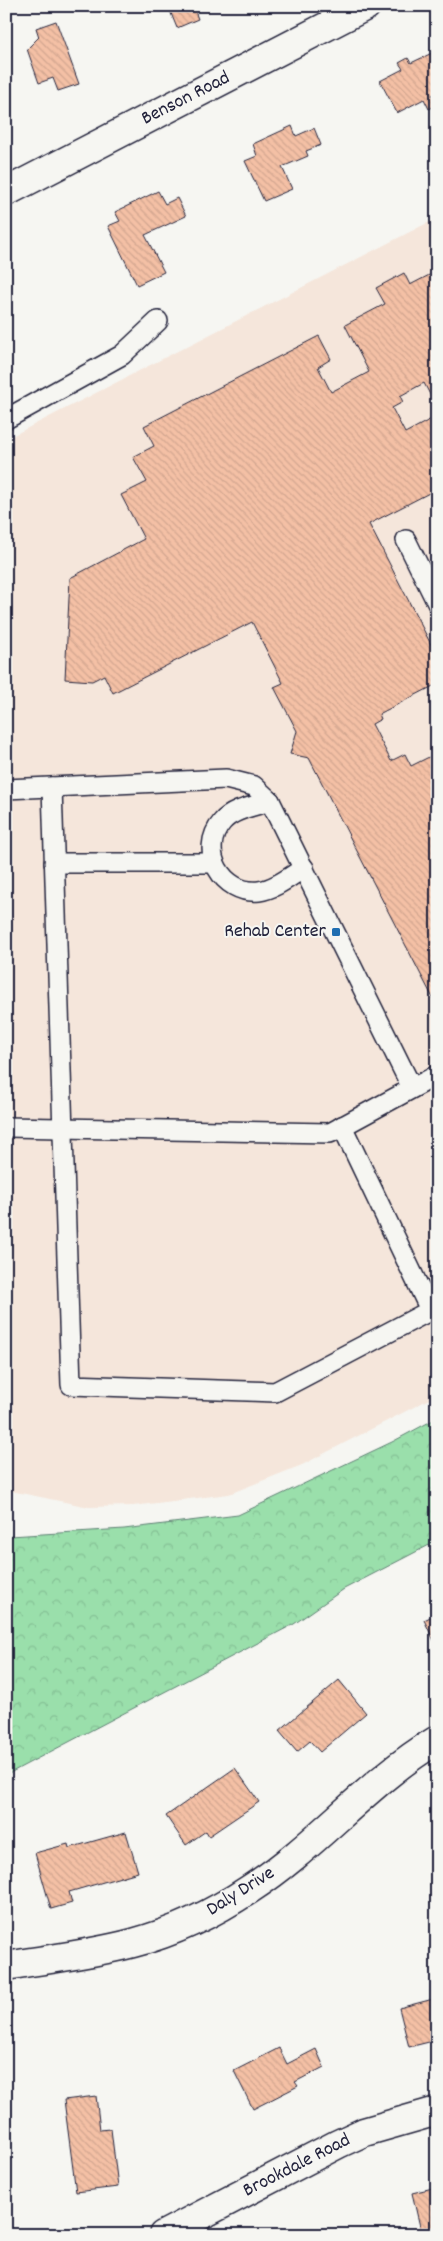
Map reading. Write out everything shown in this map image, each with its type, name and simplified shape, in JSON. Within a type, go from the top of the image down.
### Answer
[{"type":"street","name":"Benson Road","points":[[6,192],[366,6]]},
{"type":"street","name":"Daly Drive","points":[[6,1966],[133,1943],[189,1923],[220,1907],[251,1889],[391,1772],[437,1740]]},
{"type":"street","name":"Brookdale Road","points":[[163,2235],[364,2132],[437,2110]]},
{"type":"lane","points":[[6,419],[122,355],[158,321]]},
{"type":"lane","points":[[406,540],[437,603]]},
{"type":"lane","points":[[6,789],[226,779],[254,786],[270,800],[412,1088]]},
{"type":"lane","points":[[52,787],[71,1385],[275,1392],[433,1309],[342,1126]]},
{"type":"lane","points":[[270,800],[232,814],[221,822],[214,835],[211,849],[214,863],[221,876],[232,885],[245,890],[260,890],[274,886],[304,868]]},
{"type":"lane","points":[[54,863],[214,863]]},
{"type":"lane","points":[[6,1127],[330,1133],[437,1075]]},
{"type":"shaded area","points":[[437,218],[437,1395],[302,1465],[229,1494],[133,1506],[89,1507],[6,1490],[6,1156],[12,436]]},
{"type":"green space","points":[[437,1418],[437,1541],[344,1589],[294,1624],[6,1775],[6,1578],[10,1536],[124,1529],[238,1515],[392,1442]]},
{"type":"building","points":[[168,6],[193,6],[198,19],[177,28]]},
{"type":"building","points":[[56,21],[79,84],[58,91],[53,78],[39,83],[27,49],[39,37],[36,28]]},
{"type":"building","points":[[432,53],[437,61],[437,93],[432,95],[437,105],[429,109],[424,99],[397,113],[380,81],[403,69],[399,63],[408,58],[411,63]]},
{"type":"building","points":[[292,126],[296,136],[314,128],[321,145],[306,151],[308,156],[282,167],[292,189],[264,201],[245,161],[257,156],[253,144]]},
{"type":"building","points":[[158,191],[165,204],[177,198],[186,216],[145,235],[164,272],[137,285],[108,226],[120,221],[115,212]]},
{"type":"building","points":[[437,271],[437,408],[424,383],[400,396],[403,402],[392,408],[405,433],[437,416],[437,489],[369,524],[437,656],[437,684],[379,714],[381,719],[372,724],[391,761],[405,754],[411,766],[435,754],[437,756],[437,1006],[309,758],[290,754],[297,731],[274,687],[283,683],[252,622],[113,693],[104,675],[92,681],[65,679],[70,578],[144,539],[121,495],[147,482],[133,457],[154,446],[144,426],[319,336],[331,359],[318,367],[331,392],[369,372],[345,325],[385,304],[376,288],[404,273],[410,285]]},
{"type":"building","points":[[437,1614],[437,1647],[424,1620]]},
{"type":"building","points":[[339,1680],[366,1713],[320,1752],[310,1741],[297,1752],[279,1731]]},
{"type":"building","points":[[235,1768],[259,1802],[209,1836],[206,1831],[186,1845],[166,1816]]},
{"type":"building","points":[[126,1832],[138,1872],[69,1892],[72,1903],[51,1909],[35,1853],[68,1844],[69,1848]]},
{"type":"building","points":[[437,1998],[437,2040],[409,2047],[399,2008]]},
{"type":"building","points":[[279,2048],[287,2064],[316,2049],[324,2067],[295,2082],[298,2086],[253,2109],[234,2071]]},
{"type":"building","points":[[96,2096],[100,2130],[111,2129],[118,2187],[76,2192],[64,2100]]},
{"type":"building","points":[[437,2187],[437,2235],[422,2235],[412,2193]]},
{"type":"place","name":"Rehab Center","points":[[336,932]]}]
